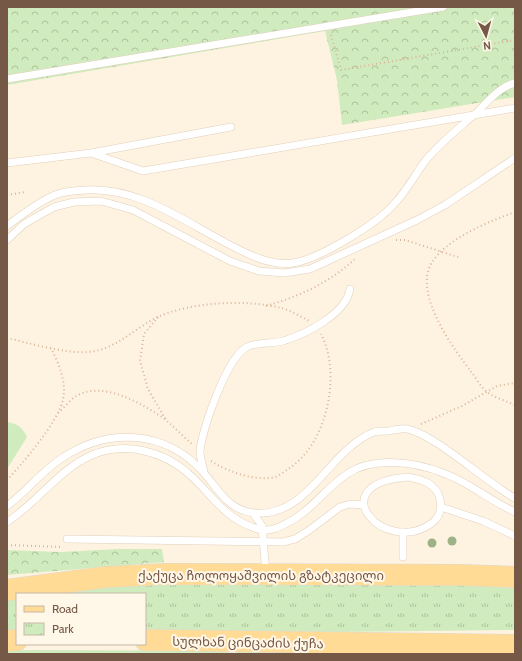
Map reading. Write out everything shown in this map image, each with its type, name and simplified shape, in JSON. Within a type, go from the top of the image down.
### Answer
[{"type":"main road","name":"ქაქუცა ჩოლოყაშვილის გზატკეცილი","points":[[7,590],[139,575],[266,573],[515,577]]},
{"type":"main road","name":"სულხან ცინცაძის ქუჩა","points":[[146,640],[515,645]]},
{"type":"lane","points":[[7,79],[443,7]]},
{"type":"lane","points":[[7,226],[55,195],[72,191],[93,190],[125,192],[179,215],[250,255],[274,262],[292,263],[305,260],[352,237],[379,220],[394,204],[426,160],[445,140],[474,115],[496,93],[515,83]]},
{"type":"lane","points":[[91,153],[143,171],[515,108]]},
{"type":"lane","points":[[7,163],[91,153],[232,126]]},
{"type":"lane","points":[[7,240],[24,224],[54,207],[74,202],[101,200],[132,210],[230,261],[258,271],[284,273],[310,269],[375,240],[445,205],[515,158]]},
{"type":"lane","points":[[204,473],[200,452],[206,428],[224,376],[234,358],[247,347],[283,341],[316,325],[334,314],[349,297],[350,289]]},
{"type":"lane","points":[[7,506],[62,458],[105,438],[127,436],[154,441],[183,453],[204,473],[216,489],[234,507],[253,513],[275,513],[294,503],[319,480],[352,443],[375,432],[407,429],[432,440],[515,498]]},
{"type":"lane","points":[[7,522],[33,501],[70,466],[93,455],[114,449],[146,450],[165,459],[189,474],[230,516],[263,530],[277,528],[297,517],[348,473],[370,464],[390,462],[443,472],[515,512]]},
{"type":"lane","points":[[409,477],[432,486],[439,496],[441,507],[438,515],[432,523],[414,530],[403,532],[380,526],[365,512],[363,505],[366,495],[374,485],[394,478],[409,477]]},
{"type":"lane","points":[[67,539],[283,542],[308,531],[340,507],[350,504],[363,505]]},
{"type":"lane","points":[[441,507],[483,521],[515,536]]},
{"type":"lane","points":[[253,513],[263,530],[266,573]]},
{"type":"lane","points":[[403,532],[403,557]]},
{"type":"path","points":[[328,26],[341,70],[515,40]]},
{"type":"path","points":[[7,195],[25,192]]},
{"type":"path","points":[[515,212],[485,222],[441,252],[431,264],[427,286],[432,306],[452,348],[487,392],[515,405]]},
{"type":"path","points":[[375,240],[405,240],[461,258]]},
{"type":"path","points":[[265,306],[292,298],[332,278],[358,256]]},
{"type":"path","points":[[7,338],[50,348],[88,352],[112,346],[158,317],[191,307],[239,303],[282,308],[316,325],[324,341],[331,366],[330,391],[325,416],[308,452],[295,465],[275,477],[251,478],[220,467],[200,452],[166,420],[128,397],[110,392],[90,391],[76,396],[57,414]]},
{"type":"path","points":[[158,317],[144,334],[140,361],[148,389],[166,420]]},
{"type":"path","points":[[7,480],[22,464],[57,414],[64,399],[63,383],[58,362],[50,348]]},
{"type":"path","points":[[407,429],[442,415],[498,386],[515,383]]},
{"type":"green space","points":[[7,7],[515,7],[515,97],[342,125],[337,80],[325,31],[7,85]]},
{"type":"green space","points":[[7,422],[19,426],[27,437],[7,469]]},
{"type":"green space","points":[[117,549],[162,549],[164,562],[7,575],[7,550],[61,552]]},
{"type":"green space","points":[[431,582],[515,588],[515,630],[334,632],[146,630],[146,593],[39,593],[118,583]]},
{"type":"green space","points":[[16,596],[16,631],[7,631],[7,597]]},
{"type":"green space","points":[[7,650],[304,651],[291,654],[240,654],[235,652],[212,654],[7,654]]}]
